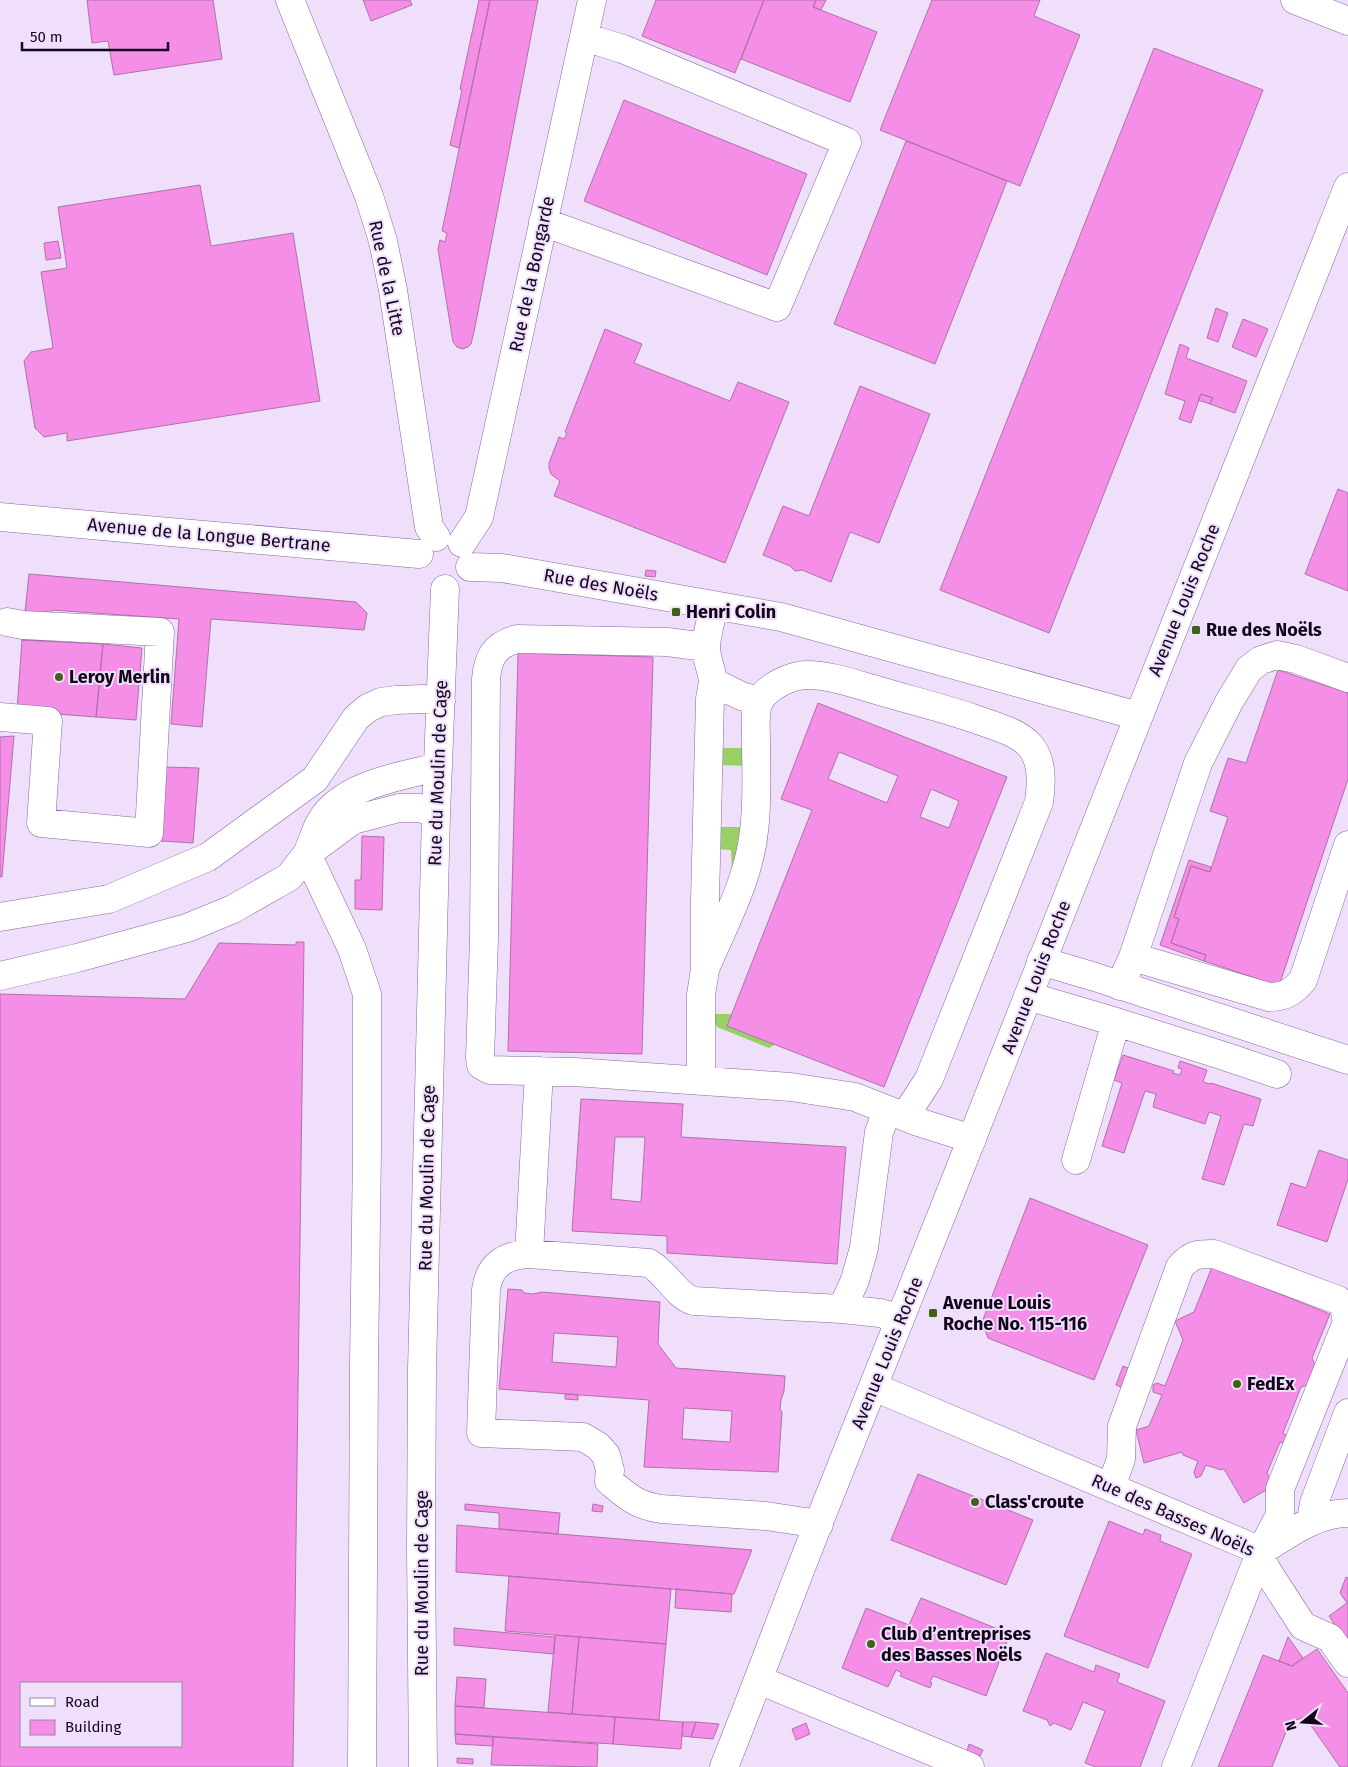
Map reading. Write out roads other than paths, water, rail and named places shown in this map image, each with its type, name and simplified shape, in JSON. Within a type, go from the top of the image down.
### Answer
[{"type":"street","name":"Rue de la Litte","points":[[290,0],[384,241],[429,527],[427,546]]},
{"type":"street","name":"Rue de la Bongarde","points":[[466,555],[479,517],[592,0]]},
{"type":"street","points":[[1295,0],[1348,20]]},
{"type":"street","points":[[543,222],[777,307],[847,142],[623,49],[584,37]]},
{"type":"street","name":"Avenue Louis Roche","points":[[724,1767],[1348,187]]},
{"type":"street","name":"Avenue de la Longue Bertrane","points":[[0,517],[427,546]]},
{"type":"street","points":[[450,537],[466,555],[467,576],[454,587],[445,589],[429,584],[419,571],[418,563],[427,546],[450,537]]},
{"type":"street","name":"Rue des Noëls","points":[[466,555],[502,568],[803,622],[1138,716]]},
{"type":"street","name":"Rue du Moulin de Cage","points":[[423,1767],[420,1548],[422,1368],[436,814],[445,589]]},
{"type":"street","points":[[702,1080],[701,995],[705,969],[710,699],[713,682],[706,647],[714,605]]},
{"type":"street","points":[[0,717],[48,721],[41,823],[148,833],[160,632],[23,625],[7,622]]},
{"type":"street","points":[[706,647],[667,642],[516,639],[499,646],[488,665],[486,679],[481,1065],[490,1070],[702,1080],[791,1087],[855,1097],[972,1139]]},
{"type":"street","points":[[1120,986],[1133,957],[1198,763],[1228,702],[1249,669],[1261,660],[1277,655],[1296,659],[1348,678]]},
{"type":"street","points":[[705,969],[749,865],[757,798],[756,717],[759,702],[776,685],[792,677],[805,675],[829,677],[949,711],[1016,734],[1026,741],[1035,753],[1042,777],[1040,802],[929,1080],[880,1132],[864,1248],[855,1280],[842,1309]]},
{"type":"street","points":[[713,682],[741,696],[759,702]]},
{"type":"street","points":[[0,917],[109,899],[208,857],[315,779],[356,718],[368,708],[381,702],[396,700],[423,699],[441,701]]},
{"type":"street","points":[[0,976],[77,958],[187,928],[233,909],[289,877],[307,854],[321,821],[334,804],[353,791],[438,766]]},
{"type":"street","points":[[307,854],[353,820],[398,808],[420,808],[436,814]]},
{"type":"street","points":[[1133,957],[1269,998],[1281,997],[1294,991],[1303,980],[1348,844]]},
{"type":"street","points":[[307,854],[352,949],[368,994],[362,1767]]},
{"type":"street","points":[[1041,961],[1348,1060]]},
{"type":"street","points":[[1028,996],[1277,1074]]},
{"type":"street","points":[[1076,1160],[1116,1022]]},
{"type":"street","points":[[529,1254],[539,1071]]},
{"type":"street","points":[[819,1524],[766,1516],[661,1510],[646,1507],[634,1502],[609,1481],[610,1470],[606,1455],[598,1446],[583,1437],[481,1433],[487,1282],[498,1264],[506,1258],[517,1255],[529,1254],[648,1263],[662,1273],[684,1296],[694,1301],[842,1309],[880,1314],[900,1319]]},
{"type":"street","points":[[1111,1487],[1121,1459],[1122,1426],[1180,1267],[1188,1258],[1197,1254],[1214,1254],[1338,1300],[1344,1307],[1347,1322],[1280,1489],[1280,1515],[1260,1553]]},
{"type":"street","name":"Rue des Basses Noëls","points":[[874,1387],[1111,1487],[1260,1553],[1176,1767]]},
{"type":"street","points":[[1311,1521],[1314,1503],[1348,1413]]},
{"type":"street","points":[[1260,1553],[1311,1521],[1330,1515],[1348,1513]]},
{"type":"street","points":[[1260,1553],[1268,1572],[1303,1626],[1330,1638],[1348,1663]]},
{"type":"street","points":[[759,1680],[970,1767]]},
{"type":"place","name":"Henri Colin","points":[[676,612]]},
{"type":"place","name":"Rue des Noëls","points":[[1196,630]]},
{"type":"place","name":"Leroy Merlin","points":[[59,677]]},
{"type":"place","name":"Avenue Louis Roche No. 115-116","points":[[933,1313]]},
{"type":"place","name":"FedEx","points":[[1237,1384]]},
{"type":"place","name":"Class'croute","points":[[975,1502]]},
{"type":"place","name":"Club d’entreprises des Basses Noëls","points":[[871,1644]]}]
